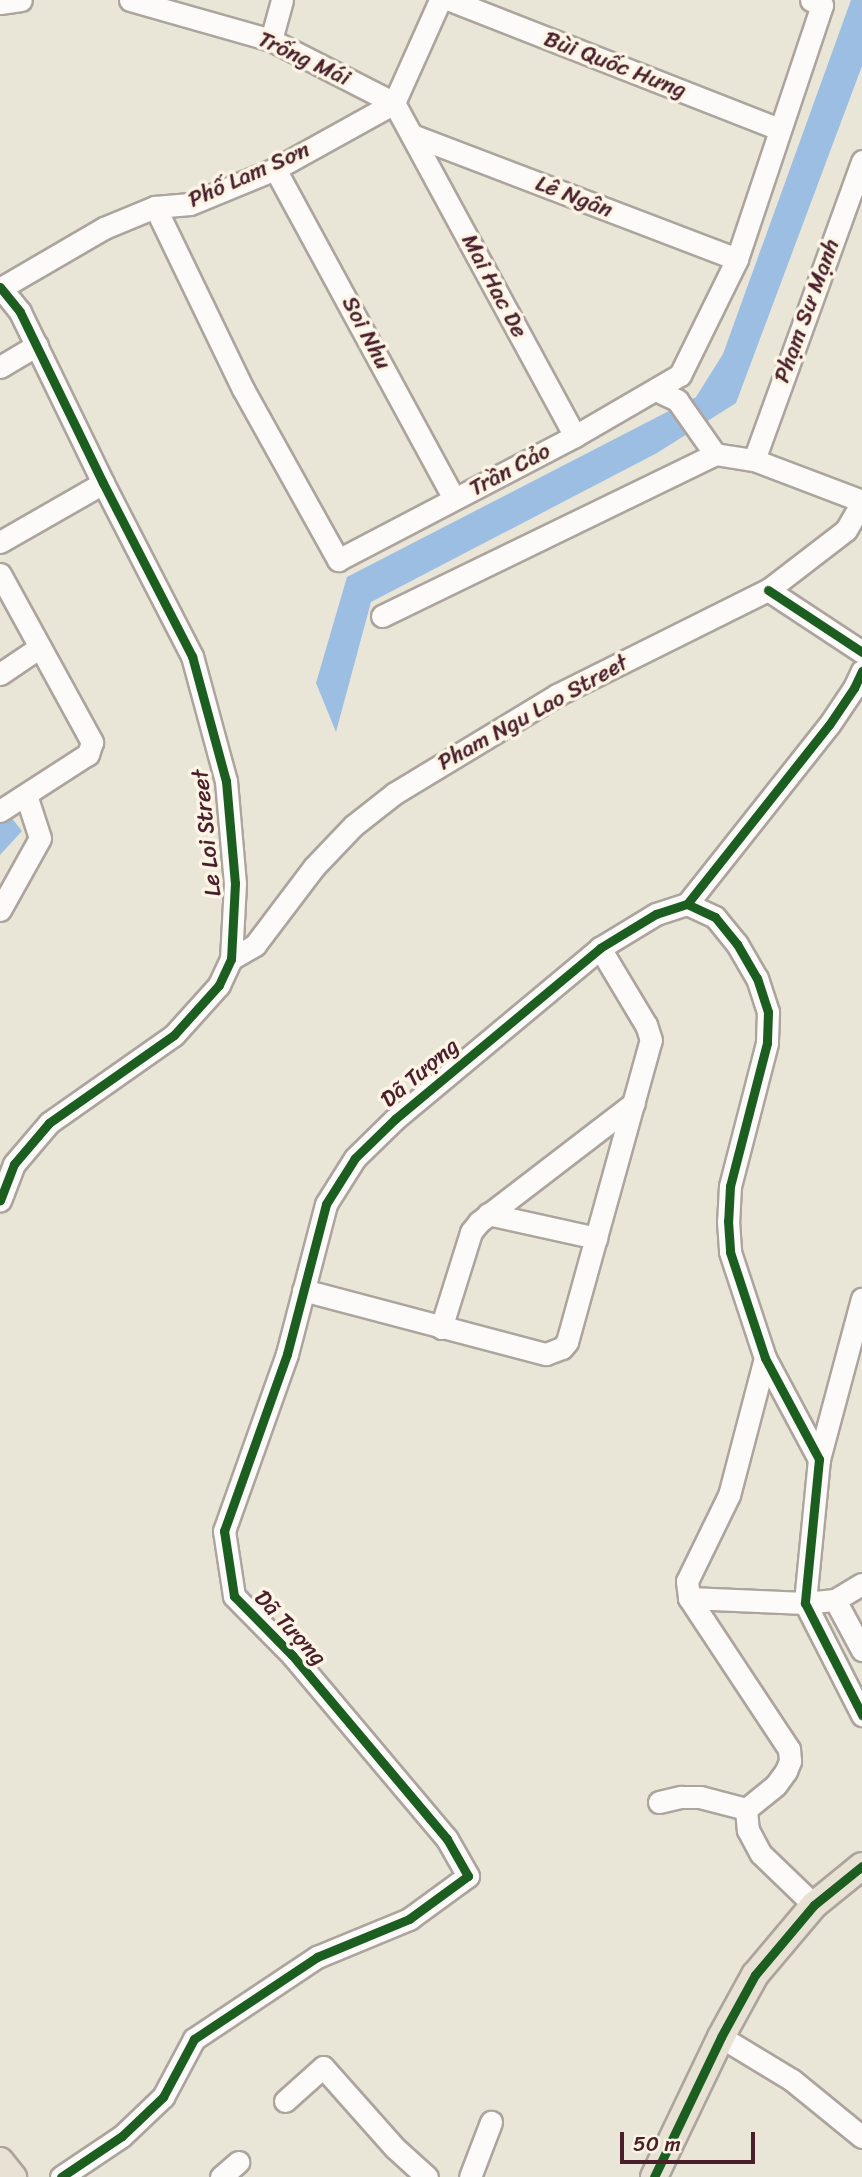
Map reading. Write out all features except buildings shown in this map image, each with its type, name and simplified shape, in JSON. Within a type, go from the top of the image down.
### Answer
[{"type":"main road","points":[[654,2177],[721,2037],[755,1975],[814,1905],[862,1866]]},
{"type":"main road","points":[[0,2161],[13,2177]]},
{"type":"street","points":[[0,4],[21,0]]},
{"type":"street","name":"Trống Mái","points":[[130,0],[271,40],[394,103]]},
{"type":"street","points":[[271,40],[282,0]]},
{"type":"street","points":[[394,103],[440,0]]},
{"type":"street","name":"Bùi Quốc Hưng","points":[[450,0],[780,129]]},
{"type":"street","name":"Trần Cảo","points":[[155,207],[251,406],[338,560],[575,436],[680,375],[737,259],[780,129],[816,2]]},
{"type":"street","name":"Mai Hac De","points":[[394,103],[575,436]]},
{"type":"street","name":"Phố Lam Sơn","points":[[1,287],[104,228],[155,207],[190,204],[275,169],[394,103]]},
{"type":"street","name":"Lê Ngân","points":[[412,135],[737,259]]},
{"type":"street","name":"Phạm Sư Mạnh","points":[[754,460],[862,161]]},
{"type":"street","name":"Soi Nhu","points":[[275,169],[454,499]]},
{"type":"street","name":"Le Loi Street","points":[[0,1200],[14,1164],[49,1123],[174,1035],[219,985],[231,959],[235,883],[226,780],[192,656],[103,483],[20,312],[1,287]]},
{"type":"street","points":[[0,367],[37,345]]},
{"type":"street","points":[[658,388],[677,400],[712,448],[754,460],[862,502]]},
{"type":"street","points":[[382,616],[712,448]]},
{"type":"street","points":[[0,542],[103,483]]},
{"type":"street","name":"Pham Ngu Lao Street","points":[[231,959],[255,945],[314,867],[353,826],[395,793],[557,695],[768,590],[846,530],[862,502]]},
{"type":"street","points":[[0,574],[89,732],[92,748],[81,759],[0,811]]},
{"type":"street","points":[[768,590],[862,652]]},
{"type":"street","points":[[0,674],[40,647]]},
{"type":"street","points":[[819,1459],[765,1358],[740,1289],[730,1252],[727,1221],[730,1186],[767,1043],[768,1012],[757,978],[737,944],[715,916],[687,904],[829,725],[862,671]]},
{"type":"street","points":[[0,910],[40,838],[26,795]]},
{"type":"street","name":"Dã Tượng","points":[[61,2177],[122,2136],[163,2097],[194,2039],[317,1957],[409,1919],[468,1876],[447,1839],[292,1655],[234,1596],[224,1531],[268,1414],[326,1204],[355,1158],[395,1119],[600,948],[656,914],[687,904]]},
{"type":"street","points":[[303,1290],[547,1354],[562,1348],[567,1342],[650,1040],[646,1025],[600,948]]},
{"type":"street","points":[[442,1328],[471,1232],[488,1214],[634,1103]]},
{"type":"street","points":[[488,1214],[596,1238]]},
{"type":"street","points":[[862,1299],[819,1459],[805,1603],[862,1715]]},
{"type":"street","points":[[746,1810],[781,1778],[790,1761],[789,1749],[690,1598],[687,1581],[729,1495],[765,1358]]},
{"type":"street","points":[[690,1598],[805,1603],[835,1600],[862,1584]]},
{"type":"street","points":[[835,1600],[862,1650]]},
{"type":"street","points":[[659,1802],[681,1797],[699,1797],[746,1810]]},
{"type":"street","points":[[746,1810],[748,1830],[761,1854],[814,1905]]},
{"type":"street","points":[[721,2037],[792,2080],[862,2137]]},
{"type":"street","points":[[285,2101],[323,2067],[395,2148],[427,2177]]},
{"type":"street","points":[[470,2177],[491,2122]]},
{"type":"street","points":[[221,2177],[238,2162]]},
{"type":"water","points":[[851,0],[862,0],[862,66],[736,403],[657,453],[371,602],[336,732],[316,683],[347,577],[696,397],[723,354]]},
{"type":"water","points":[[10,816],[22,831],[0,855],[0,822]]},
{"type":"cycle path","points":[[0,287],[20,312],[103,483],[192,656],[226,781],[235,883],[231,959],[219,985],[174,1035],[49,1123],[14,1164],[0,1200]]},
{"type":"cycle path","points":[[768,590],[862,652]]},
{"type":"cycle path","points":[[61,2177],[122,2136],[163,2097],[194,2039],[317,1957],[409,1919],[468,1876],[447,1839],[292,1655],[234,1596],[224,1531],[287,1354],[326,1204],[355,1158],[395,1119],[600,948],[656,914],[687,904],[829,725],[862,671]]},
{"type":"cycle path","points":[[687,904],[715,917],[737,944],[757,978],[768,1012],[767,1043],[730,1186],[730,1252],[765,1358],[819,1459],[805,1603],[862,1715]]},
{"type":"cycle path","points":[[654,2177],[721,2037],[755,1975],[814,1905],[862,1866]]}]
